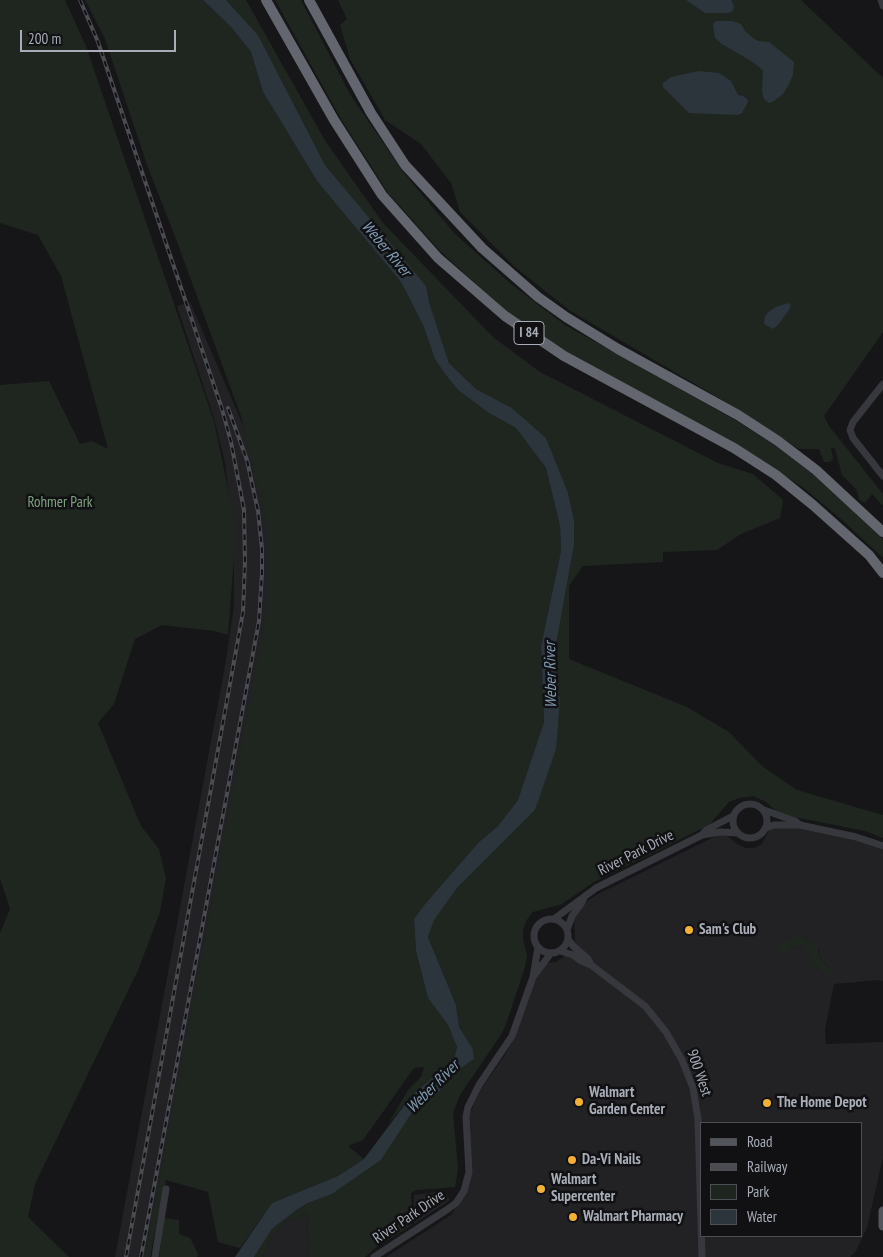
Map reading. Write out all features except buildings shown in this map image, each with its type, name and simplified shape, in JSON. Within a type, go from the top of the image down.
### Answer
[{"type":"highway","name":"I 84","points":[[266,0],[334,120],[382,195],[438,258],[505,316],[564,356],[734,448],[776,475],[869,555],[883,572]]},
{"type":"highway","name":"I 84","points":[[309,0],[371,113],[405,164],[482,248],[538,297],[566,317],[618,349],[738,415],[778,441],[816,470],[883,532]]},
{"type":"main road","points":[[883,1211],[883,1226]]},
{"type":"street","points":[[881,0],[883,6]]},
{"type":"street","points":[[883,384],[853,422],[850,430],[853,438],[883,476]]},
{"type":"street","points":[[763,810],[767,819],[765,828],[759,836],[743,837],[737,833],[733,825],[733,816],[735,811],[744,805],[754,804],[763,810],[795,821],[800,826]]},
{"type":"street","name":"River Park Drive","points":[[702,835],[706,830],[733,816]]},
{"type":"street","points":[[765,828],[774,825],[800,826],[856,837],[883,846]]},
{"type":"street","name":"River Park Drive","points":[[554,919],[596,888],[702,835],[720,832],[737,833]]},
{"type":"street","name":"River Park Drive","points":[[567,930],[572,916],[584,898]]},
{"type":"street","points":[[554,919],[562,922],[567,930],[568,939],[564,948],[560,951],[546,952],[538,947],[534,939],[537,925],[545,920],[554,919]]},
{"type":"street","name":"900 West","points":[[568,939],[588,959],[591,965]]},
{"type":"street","name":"River Park Drive","points":[[374,1257],[448,1209],[456,1203],[464,1191],[469,1172],[466,1117],[471,1099],[512,1036],[533,978],[538,947]]},
{"type":"street","name":"900 West","points":[[560,951],[591,965],[633,996],[649,1011],[671,1039],[687,1071],[694,1094],[698,1119],[700,1188]]},
{"type":"street","name":"River Park Drive","points":[[533,978],[551,953]]},
{"type":"street","points":[[155,1257],[166,1189]]},
{"type":"street","name":"900 West","points":[[701,1237],[702,1257]]},
{"type":"shaded area","points":[[190,302],[249,439],[267,523],[267,615],[150,1257],[115,1257],[225,666],[234,606],[234,539],[225,462],[214,418],[177,306]]},
{"type":"shaded area","points":[[769,825],[789,826],[863,842],[883,849],[883,981],[834,984],[825,1030],[826,1044],[883,1042],[883,1157],[867,1228],[863,1236],[863,1122],[700,1122],[700,1237],[863,1237],[856,1251],[850,1257],[386,1257],[451,1215],[466,1192],[469,1118],[474,1103],[514,1038],[539,961],[546,963],[556,962],[572,951],[575,940],[574,916],[579,907],[598,894],[716,836],[723,835],[729,837],[745,848],[754,848],[762,844]],"holes":[[[806,938],[819,950],[818,955],[829,967],[818,969],[815,967],[803,947],[789,949]]]},
{"type":"shaded area","points":[[443,1191],[450,1200],[414,1224],[414,1195]]},
{"type":"shaded area","points":[[307,1213],[309,1257],[263,1257],[272,1237],[286,1221]]},
{"type":"green space","name":"Rohmer Park","points":[[0,0],[65,0],[86,46],[214,421],[234,518],[234,558],[228,635],[214,631],[162,625],[135,639],[114,704],[98,723],[141,826],[159,849],[166,878],[160,912],[139,968],[35,1184],[28,1217],[69,1257],[0,1257],[0,933],[10,909],[0,878],[0,385],[49,381],[80,444],[92,441],[108,449],[61,276],[38,235],[0,223]]},
{"type":"green space","points":[[85,0],[203,0],[231,27],[251,52],[263,92],[317,181],[401,282],[423,325],[435,359],[445,374],[458,390],[489,413],[516,428],[546,468],[560,526],[561,551],[541,646],[544,722],[518,800],[498,826],[478,843],[414,919],[416,951],[428,998],[448,1025],[457,1047],[453,1063],[412,1095],[387,1126],[408,1090],[421,1077],[424,1067],[414,1068],[363,1140],[348,1146],[364,1159],[338,1176],[272,1203],[240,1248],[218,1242],[208,1192],[166,1180],[150,1257],[145,1257],[267,612],[267,524],[242,419],[147,165],[105,39]]},
{"type":"green space","points":[[226,0],[246,0],[326,142],[383,223],[493,337],[540,372],[718,463],[753,474],[783,500],[780,518],[741,534],[717,550],[663,552],[663,562],[583,566],[569,586],[569,659],[687,707],[729,732],[762,766],[797,790],[883,815],[883,838],[865,831],[789,816],[776,811],[766,802],[753,796],[739,798],[729,802],[709,825],[594,882],[562,904],[533,912],[526,921],[523,930],[527,955],[525,967],[505,1027],[460,1095],[453,1113],[458,1168],[455,1187],[417,1190],[411,1193],[412,1225],[378,1246],[365,1257],[309,1257],[307,1213],[286,1221],[272,1237],[263,1257],[254,1257],[272,1229],[295,1211],[306,1204],[332,1194],[381,1160],[417,1105],[435,1096],[460,1069],[474,1059],[473,1049],[459,1027],[456,1005],[428,937],[433,920],[457,888],[535,810],[560,700],[554,656],[574,545],[552,455],[546,438],[512,408],[476,389],[449,363],[425,286],[325,165],[258,35]]},
{"type":"green space","points":[[275,0],[301,0],[351,96],[404,173],[455,234],[510,283],[565,325],[737,421],[779,448],[818,478],[883,539],[883,558],[805,489],[729,439],[567,354],[507,312],[441,252],[388,193],[341,119]]},
{"type":"green space","points":[[338,0],[801,0],[883,78],[883,332],[824,416],[829,426],[883,494],[883,506],[872,494],[865,503],[859,500],[857,490],[842,475],[835,449],[831,447],[833,459],[830,462],[824,462],[819,449],[799,449],[734,407],[569,310],[515,267],[460,212],[451,183],[421,144],[385,120],[350,59],[340,25],[347,19]]},
{"type":"green space","points":[[800,935],[818,946],[818,955],[833,972],[833,975],[831,976],[811,965],[811,958],[803,947],[789,949],[785,955],[777,955],[777,951],[783,941]]},
{"type":"green space","points":[[164,1218],[179,1220],[179,1234],[190,1238],[198,1254],[197,1257],[159,1257]]},
{"type":"water","name":"Weber River","points":[[203,0],[226,0],[258,35],[325,165],[426,286],[429,302],[449,363],[476,389],[512,408],[546,438],[568,493],[574,521],[574,545],[554,656],[560,700],[556,749],[535,810],[457,888],[434,920],[428,937],[456,1005],[459,1027],[473,1049],[474,1059],[460,1069],[435,1096],[417,1105],[381,1160],[332,1194],[306,1204],[295,1211],[272,1229],[254,1257],[235,1257],[272,1203],[338,1176],[364,1159],[412,1095],[453,1063],[457,1047],[448,1025],[428,998],[416,951],[414,919],[478,843],[498,826],[518,800],[544,722],[541,646],[561,551],[560,526],[546,468],[516,428],[489,413],[458,390],[445,374],[435,359],[423,325],[401,282],[317,181],[263,92],[251,52],[231,27]]},
{"type":"water","points":[[686,0],[731,0],[734,6],[733,11],[728,13],[705,13]]},
{"type":"water","points":[[716,21],[732,21],[741,24],[745,31],[753,38],[758,41],[769,42],[794,62],[793,75],[783,94],[769,103],[764,99],[762,92],[763,70],[715,38],[713,24]]},
{"type":"water","points":[[699,71],[719,73],[731,81],[738,95],[747,99],[748,102],[742,113],[738,115],[689,113],[663,87],[663,83],[671,77]]},
{"type":"water","points":[[788,303],[791,305],[789,310],[778,325],[773,329],[764,324],[765,316],[770,311]]},
{"type":"railway","points":[[80,0],[98,42],[222,409],[231,442],[244,510],[245,562],[243,612],[126,1257]]},
{"type":"railway","points":[[141,1257],[259,621],[262,549],[258,511],[247,460],[228,408]]},
{"type":"place","name":"Sam's Club","points":[[689,930]]},
{"type":"place","name":"Walmart Garden Center","points":[[579,1102]]},
{"type":"place","name":"The Home Depot","points":[[767,1103]]},
{"type":"place","name":"Da-Vi Nails","points":[[572,1160]]},
{"type":"place","name":"Walmart Supercenter","points":[[541,1189]]},
{"type":"place","name":"Walmart Pharmacy","points":[[573,1217]]}]
